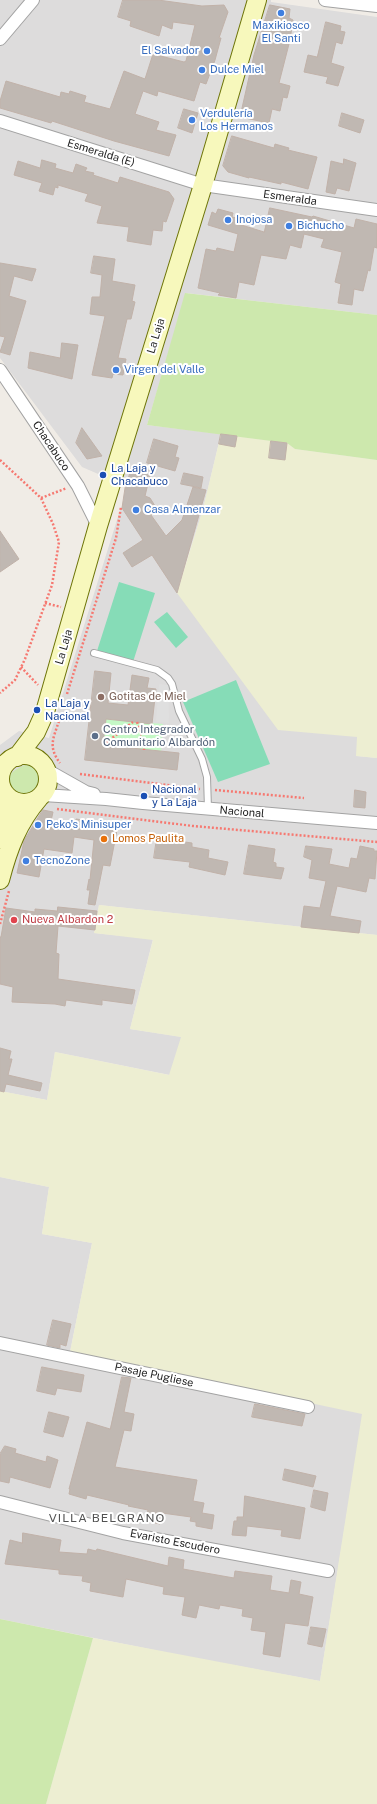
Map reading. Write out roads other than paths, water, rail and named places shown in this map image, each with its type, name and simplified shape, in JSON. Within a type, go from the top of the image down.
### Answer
[{"type":"main road","name":"La Laja","points":[[7,763],[36,732],[42,719],[58,696],[98,526],[203,184],[257,0]]},
{"type":"main road","name":"La Laja","points":[[42,719],[42,739],[50,766]]},
{"type":"main road","points":[[0,880],[16,831],[27,813],[41,796],[48,783],[50,766],[36,758],[27,756],[7,763],[1,773],[3,792],[9,811],[7,855]]},
{"type":"main road","points":[[3,792],[16,802],[28,803],[41,796]]},
{"type":"street","points":[[0,39],[33,0]]},
{"type":"street","points":[[325,0],[377,6]]},
{"type":"street","name":"Esmeralda (E)","points":[[0,121],[203,184]]},
{"type":"street","name":"Esmeralda","points":[[203,184],[377,210]]},
{"type":"street","name":"Chacabuco","points":[[0,370],[78,486],[98,526]]},
{"type":"street","name":"Nacional","points":[[50,766],[86,792],[106,798]]},
{"type":"street","name":"Nacional","points":[[41,796],[106,798],[208,809],[377,823]]},
{"type":"street","name":"Pasaje Pugliese","points":[[0,1344],[308,1407]]},
{"type":"street","name":"Evaristo Escudero","points":[[0,1502],[123,1532],[328,1571]]},
{"type":"lane","points":[[94,653],[157,670],[168,678],[172,684],[179,711],[202,759],[207,777],[208,809]]},
{"type":"place","name":"Maxikiosco El Santi","points":[[281,13]]},
{"type":"place","name":"El Salvador","points":[[207,51]]},
{"type":"place","name":"Dulce Miel","points":[[202,70]]},
{"type":"place","name":"Verdulería Los Hermanos","points":[[192,120]]},
{"type":"place","name":"Inojosa","points":[[228,220]]},
{"type":"place","name":"Bichucho","points":[[289,226]]},
{"type":"place","name":"Virgen del Valle","points":[[116,370]]},
{"type":"place","name":"La Laja y Chacabuco","points":[[103,475]]},
{"type":"place","name":"Casa Almenzar","points":[[136,510]]},
{"type":"place","name":"Gotitas de Miel","points":[[101,697]]},
{"type":"place","name":"La Laja y Nacional","points":[[37,710]]},
{"type":"place","name":"Centro Integrador Comunitario Albardón","points":[[95,736]]},
{"type":"place","name":"Nacional y La Laja","points":[[144,796]]},
{"type":"place","name":"Peko's Minisuper","points":[[38,825]]},
{"type":"place","name":"Lomos Paulita","points":[[104,839]]},
{"type":"place","name":"TecnoZone","points":[[26,861]]},
{"type":"place","name":"Nueva Albardon 2","points":[[14,920]]},
{"type":"district","name":"VILLA BELGRANO","points":[[107,1518]]}]
